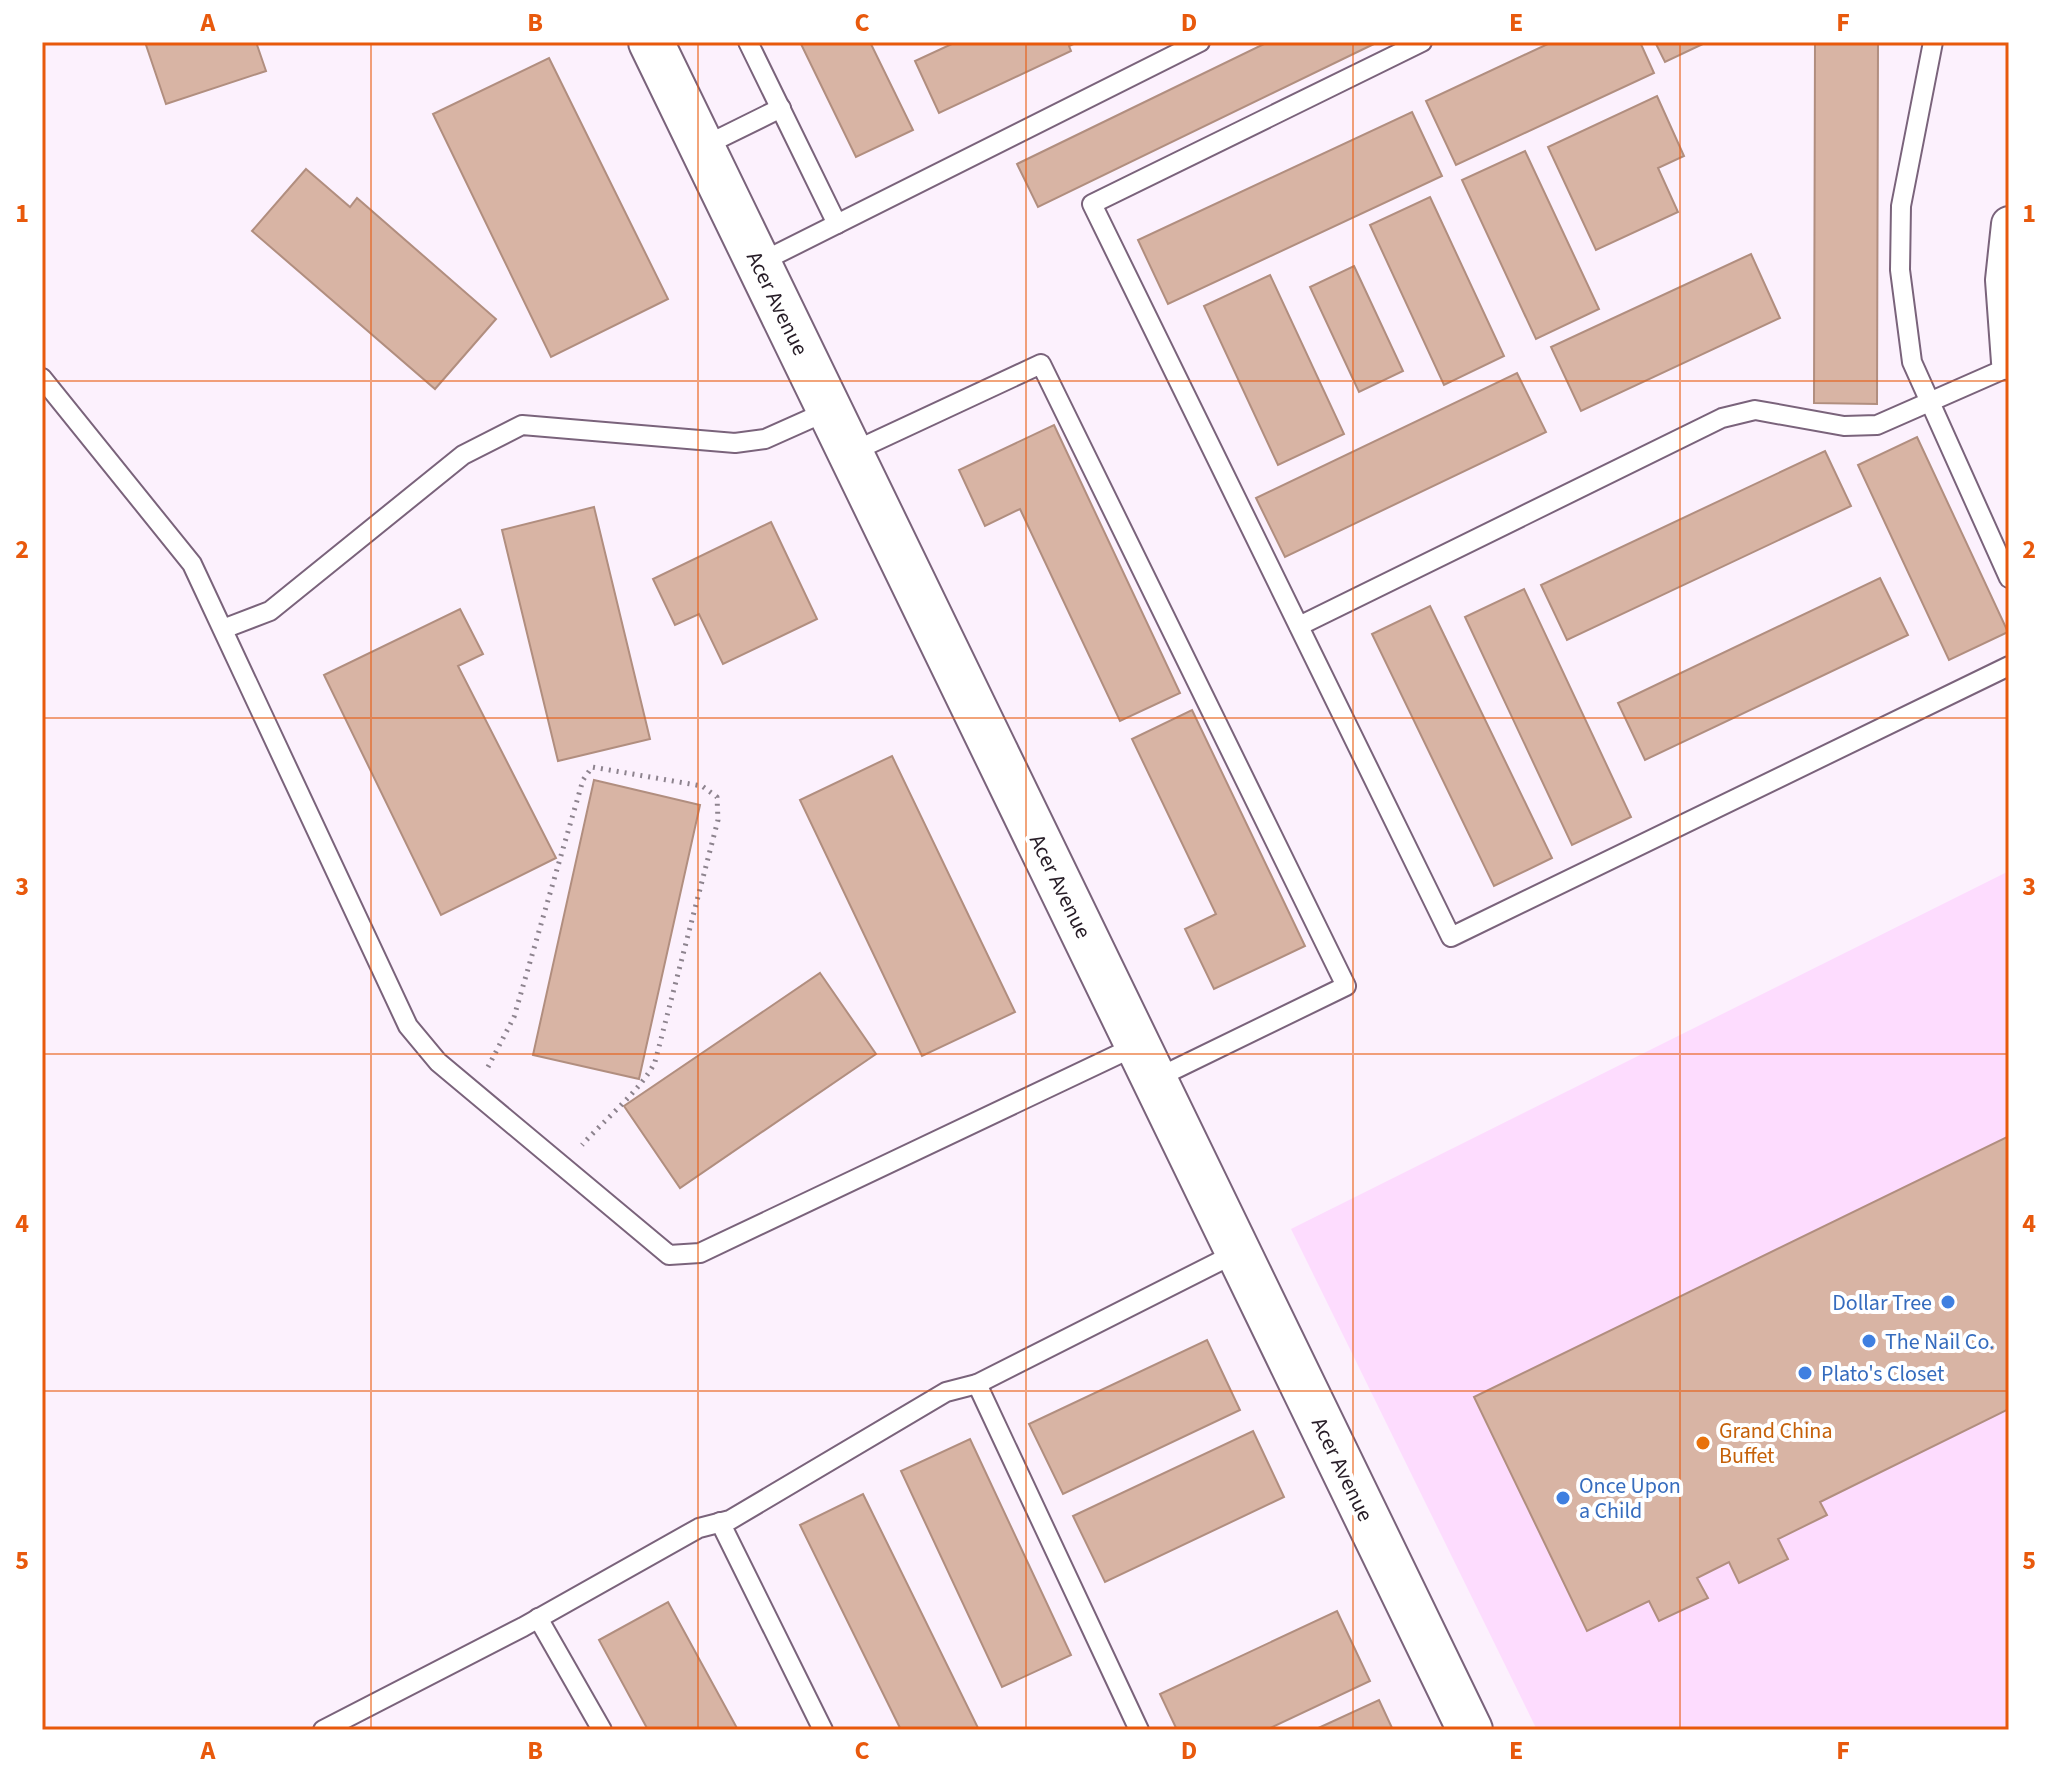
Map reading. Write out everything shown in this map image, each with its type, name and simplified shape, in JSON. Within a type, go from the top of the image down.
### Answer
[{"type":"street","name":"Acer Avenue","points":[[651,42],[1470,1730]]},
{"type":"street","points":[[2008,239],[2003,280],[2009,364]]},
{"type":"lane","points":[[748,42],[837,224]]},
{"type":"lane","points":[[758,263],[1200,42]]},
{"type":"lane","points":[[1422,42],[1092,204],[1451,937],[2009,666]]},
{"type":"lane","points":[[1933,42],[1901,206],[1900,270],[1912,362],[2009,578]]},
{"type":"lane","points":[[702,147],[781,108]]},
{"type":"lane","points":[[42,378],[192,564],[408,1026],[438,1062],[669,1255],[700,1253],[1146,1062],[1346,986],[1041,364],[850,453]]},
{"type":"lane","points":[[1299,626],[1722,418],[1755,410],[1844,426],[1877,425],[2009,364]]},
{"type":"lane","points":[[223,629],[270,611],[463,455],[522,425],[735,443],[765,439],[830,410]]},
{"type":"lane","points":[[323,1730],[538,1618],[699,1528],[730,1520],[946,1392],[977,1384],[1238,1252]]},
{"type":"lane","points":[[977,1384],[1139,1730]]},
{"type":"lane","points":[[720,1522],[823,1730]]},
{"type":"lane","points":[[538,1618],[602,1730]]},
{"type":"path","points":[[474,1092],[514,1017],[583,780],[592,767],[702,786],[717,797],[718,820],[655,1062],[645,1083],[630,1092],[563,1166]]},
{"type":"shaded area","points":[[2009,871],[2009,1730],[1537,1730],[1291,1229]]},
{"type":"building","points":[[145,42],[256,42],[266,71],[166,104]]},
{"type":"building","points":[[800,42],[870,42],[913,130],[856,157]]},
{"type":"building","points":[[956,42],[1078,42],[1069,46],[1071,51],[939,113],[915,61]]},
{"type":"building","points":[[1268,42],[1378,42],[1038,207],[1017,164]]},
{"type":"building","points":[[1552,42],[1640,42],[1654,73],[1456,165],[1426,101]]},
{"type":"building","points":[[1655,42],[1707,42],[1665,62]]},
{"type":"building","points":[[1815,42],[1878,42],[1877,404],[1814,403]]},
{"type":"building","points":[[549,58],[668,299],[551,357],[433,114]]},
{"type":"building","points":[[1657,96],[1684,156],[1658,168],[1678,212],[1596,250],[1548,147]]},
{"type":"building","points":[[1412,112],[1442,176],[1168,304],[1138,240]]},
{"type":"building","points":[[1525,151],[1599,309],[1536,339],[1462,180]]},
{"type":"building","points":[[306,169],[350,207],[357,198],[496,319],[435,389],[252,231]]},
{"type":"building","points":[[1430,197],[1504,356],[1444,385],[1370,225]]},
{"type":"building","points":[[1751,254],[1780,318],[1581,411],[1551,347]]},
{"type":"building","points":[[1354,266],[1403,371],[1359,392],[1310,287]]},
{"type":"building","points":[[1270,275],[1344,434],[1278,465],[1204,306]]},
{"type":"building","points":[[1517,373],[1546,432],[1285,557],[1256,498]]},
{"type":"building","points":[[1054,425],[1180,693],[1120,721],[1020,509],[985,526],[959,470]]},
{"type":"building","points":[[1917,437],[2008,632],[1949,660],[1858,465]]},
{"type":"building","points":[[1825,451],[1851,506],[1567,640],[1541,585]]},
{"type":"building","points":[[594,507],[650,739],[558,761],[502,530]]},
{"type":"building","points":[[771,522],[817,619],[723,664],[699,614],[675,625],[653,579]]},
{"type":"building","points":[[1880,578],[1908,635],[1645,760],[1618,703]]},
{"type":"building","points":[[1524,589],[1631,817],[1572,845],[1465,617]]},
{"type":"building","points":[[1430,606],[1552,858],[1494,886],[1372,634]]},
{"type":"building","points":[[460,609],[483,654],[458,666],[556,858],[441,915],[324,675]]},
{"type":"building","points":[[1192,710],[1305,946],[1214,989],[1185,929],[1216,914],[1132,739]]},
{"type":"building","points":[[892,756],[1015,1012],[922,1056],[800,800]]},
{"type":"building","points":[[594,780],[700,805],[639,1079],[533,1055]]},
{"type":"building","points":[[820,973],[876,1054],[680,1188],[624,1106]]},
{"type":"building","points":[[2009,1136],[2009,1409],[1820,1502],[1827,1515],[1778,1539],[1788,1559],[1739,1583],[1729,1562],[1697,1578],[1708,1598],[1659,1621],[1649,1601],[1587,1631],[1474,1397]]},
{"type":"building","points":[[1207,1340],[1240,1410],[1063,1494],[1029,1424]]},
{"type":"building","points":[[1253,1431],[1284,1497],[1105,1582],[1073,1516]]},
{"type":"building","points":[[970,1439],[1071,1655],[1002,1687],[901,1471]]},
{"type":"building","points":[[863,1494],[979,1730],[901,1730],[800,1525]]},
{"type":"building","points":[[668,1602],[738,1730],[648,1730],[599,1640]]},
{"type":"building","points":[[1337,1611],[1370,1681],[1266,1730],[1177,1730],[1160,1694]]},
{"type":"building","points":[[1379,1700],[1393,1730],[1314,1730]]},
{"type":"place","name":"Dollar Tree","points":[[1948,1302]]},
{"type":"place","name":"The Nail Co.","points":[[1869,1341]]},
{"type":"place","name":"Plato's Closet","points":[[1805,1373]]},
{"type":"place","name":"Grand China Buffet","points":[[1703,1443]]},
{"type":"place","name":"Once Upon a Child","points":[[1563,1498]]}]
